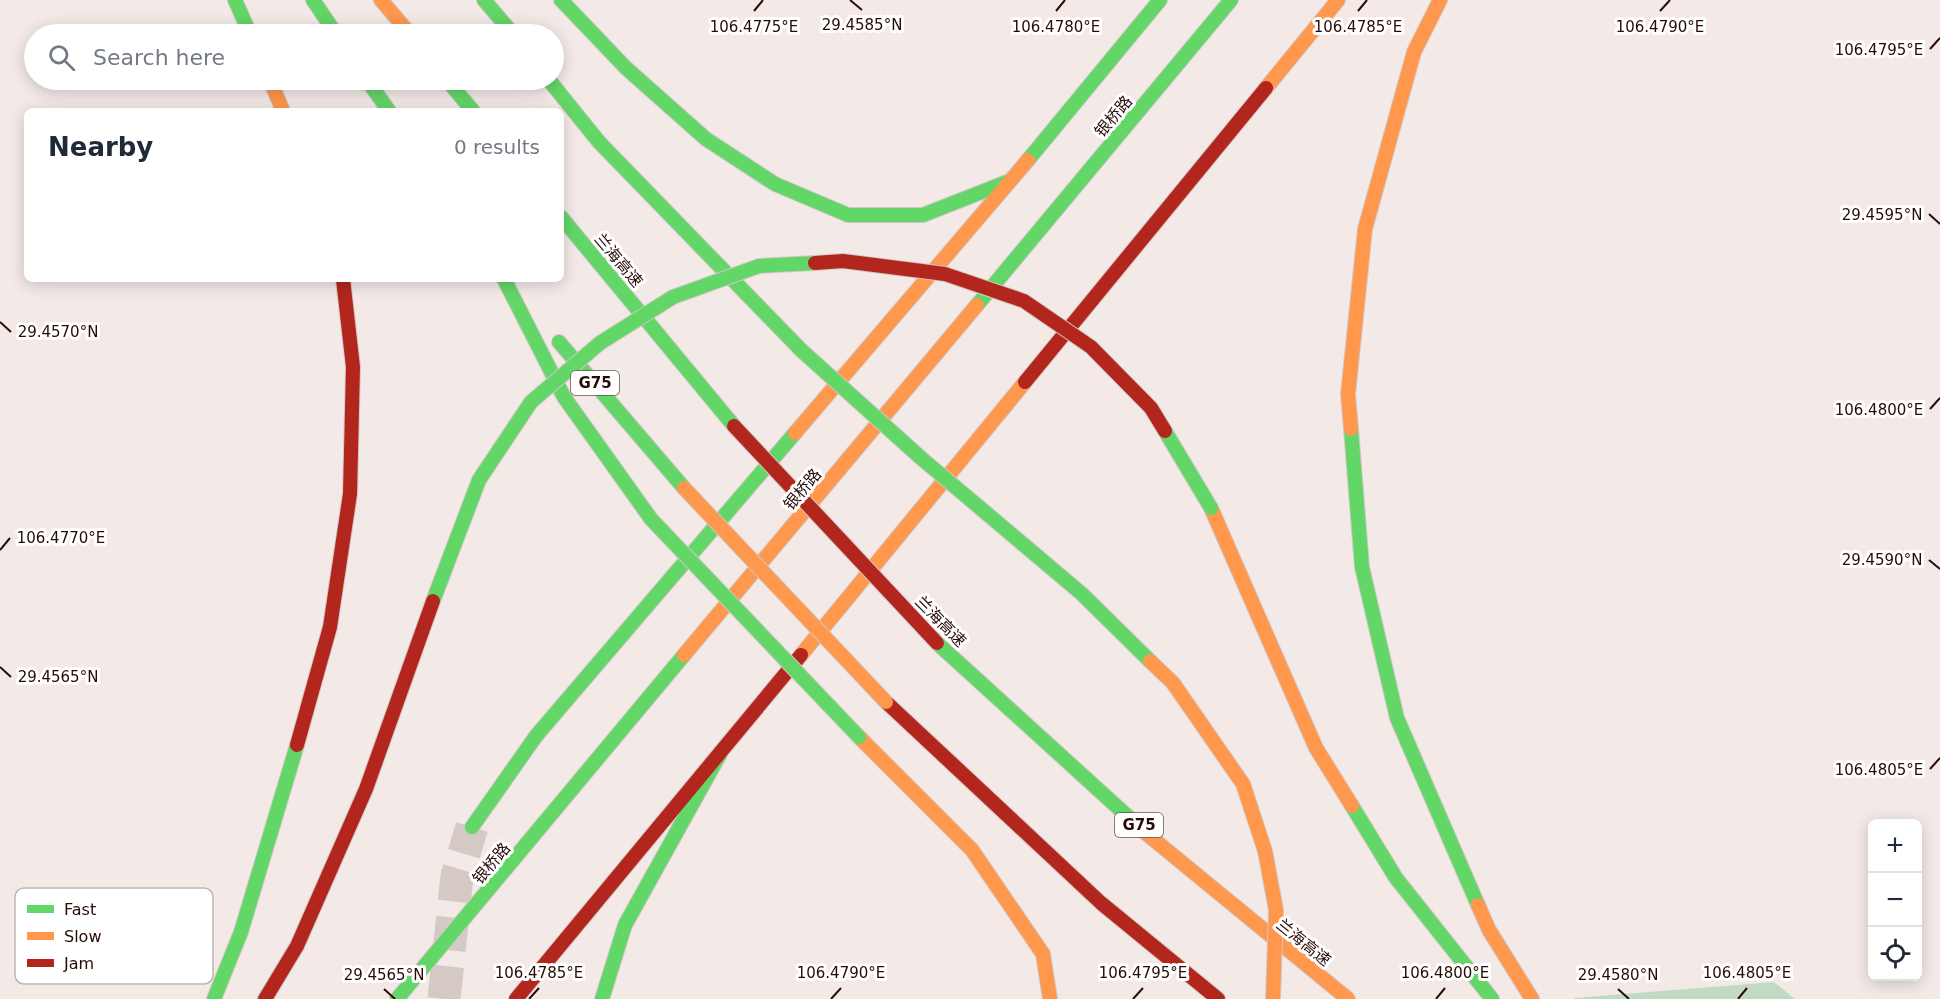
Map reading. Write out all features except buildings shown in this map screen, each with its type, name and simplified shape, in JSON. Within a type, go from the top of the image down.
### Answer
[{"type":"main road","points":[[235,0],[246,24]]},
{"type":"main road","points":[[313,0],[329,24]]},
{"type":"main road","points":[[381,0],[401,24]]},
{"type":"main road","points":[[484,0],[503,24]]},
{"type":"main road","points":[[561,0],[626,68],[706,139],[775,184],[848,215],[923,215],[1012,180]]},
{"type":"main road","points":[[472,827],[536,736],[1012,180],[1160,0]]},
{"type":"main road","name":"银桥路","points":[[397,999],[1231,0]]},
{"type":"main road","points":[[516,999],[720,754],[1338,0]]},
{"type":"main road","points":[[1440,0],[1414,52],[1365,229],[1348,394],[1362,567],[1397,718],[1489,930],[1532,999]]},
{"type":"main road","points":[[274,90],[282,108]]},
{"type":"main road","points":[[374,90],[387,108]]},
{"type":"main road","points":[[455,90],[470,108]]},
{"type":"main road","points":[[557,90],[599,142],[801,350],[921,458],[1082,594],[1173,683],[1244,784],[1265,851],[1276,910],[1273,999]]},
{"type":"main road","name":"兰海高速","points":[[564,221],[734,426],[937,643],[1163,848],[1348,999]]},
{"type":"main road","points":[[265,999],[297,946],[366,789],[416,646],[479,480],[531,402],[600,343],[673,297],[759,266],[843,261],[945,274],[1024,301],[1091,347],[1151,408],[1211,508],[1316,748],[1396,878],[1492,999]]},
{"type":"main road","points":[[214,999],[241,932],[288,780],[330,627],[350,494],[353,368],[343,282]]},
{"type":"main road","points":[[506,282],[564,396],[651,519],[859,737],[972,850],[1043,954],[1050,999]]},
{"type":"main road","name":"G75","points":[[507,282],[684,488],[886,702],[1101,903],[1218,999]]},
{"type":"main road","points":[[602,999],[625,925],[720,754]]},
{"type":"green space","points":[[1774,982],[1795,999],[1574,999],[1574,998]]},
{"type":"tunnel","points":[[444,999],[457,876],[472,827]]},
{"type":"traffic: fast","points":[[235,0],[246,24]]},
{"type":"traffic: fast","points":[[313,0],[329,24]]},
{"type":"traffic: fast","points":[[484,0],[504,24]]},
{"type":"traffic: fast","points":[[561,0],[626,68],[706,139],[775,184],[848,215],[923,215],[1007,182]]},
{"type":"traffic: fast","points":[[1028,160],[1160,0]]},
{"type":"traffic: fast","points":[[977,305],[1231,0]]},
{"type":"traffic: fast","points":[[374,90],[387,108]]},
{"type":"traffic: fast","points":[[455,90],[470,108]]},
{"type":"traffic: fast","points":[[557,90],[599,142],[801,350]]},
{"type":"traffic: fast","points":[[564,221],[734,426]]},
{"type":"traffic: fast","points":[[479,480],[531,402],[600,343],[673,297],[759,266],[815,263]]},
{"type":"traffic: fast","points":[[506,282],[564,397],[651,519]]},
{"type":"traffic: fast","points":[[559,342],[684,488]]},
{"type":"traffic: fast","points":[[801,350],[921,458],[1082,594],[1150,661]]},
{"type":"traffic: fast","points":[[1351,429],[1362,567],[1397,718],[1478,905]]},
{"type":"traffic: fast","points":[[1165,431],[1211,508]]},
{"type":"traffic: fast","points":[[472,827],[536,736],[795,433]]},
{"type":"traffic: fast","points":[[433,601],[479,480]]},
{"type":"traffic: fast","points":[[651,519],[859,737]]},
{"type":"traffic: fast","points":[[937,643],[1147,834]]},
{"type":"traffic: fast","points":[[397,999],[684,655]]},
{"type":"traffic: fast","points":[[214,999],[241,932],[297,745]]},
{"type":"traffic: fast","points":[[602,999],[625,925],[720,754]]},
{"type":"traffic: fast","points":[[1352,806],[1396,878],[1492,999]]},
{"type":"traffic: slow","points":[[381,0],[401,24]]},
{"type":"traffic: slow","points":[[1266,88],[1338,0]]},
{"type":"traffic: slow","points":[[1351,429],[1348,394],[1365,229],[1414,52],[1440,0]]},
{"type":"traffic: slow","points":[[274,90],[282,108]]},
{"type":"traffic: slow","points":[[795,433],[1028,160]]},
{"type":"traffic: slow","points":[[684,655],[977,305]]},
{"type":"traffic: slow","points":[[801,655],[1025,382]]},
{"type":"traffic: slow","points":[[684,488],[886,702]]},
{"type":"traffic: slow","points":[[1211,508],[1316,748],[1352,806]]},
{"type":"traffic: slow","points":[[1150,661],[1173,683],[1243,784],[1265,851],[1276,910],[1273,999]]},
{"type":"traffic: slow","points":[[859,737],[972,850],[1043,954],[1050,999]]},
{"type":"traffic: slow","points":[[1147,834],[1348,999]]},
{"type":"traffic: slow","points":[[1478,905],[1489,930],[1532,999]]},
{"type":"traffic: jam","points":[[1025,382],[1266,88]]},
{"type":"traffic: jam","points":[[815,263],[843,261],[945,274],[1024,301],[1091,347],[1151,408],[1165,431]]},
{"type":"traffic: jam","points":[[297,745],[330,627],[350,494],[353,367],[343,282]]},
{"type":"traffic: jam","points":[[734,426],[937,643]]},
{"type":"traffic: jam","points":[[265,999],[297,946],[366,789],[433,601]]},
{"type":"traffic: jam","points":[[516,999],[801,655]]},
{"type":"traffic: jam","points":[[886,702],[1101,903],[1218,999]]}]
